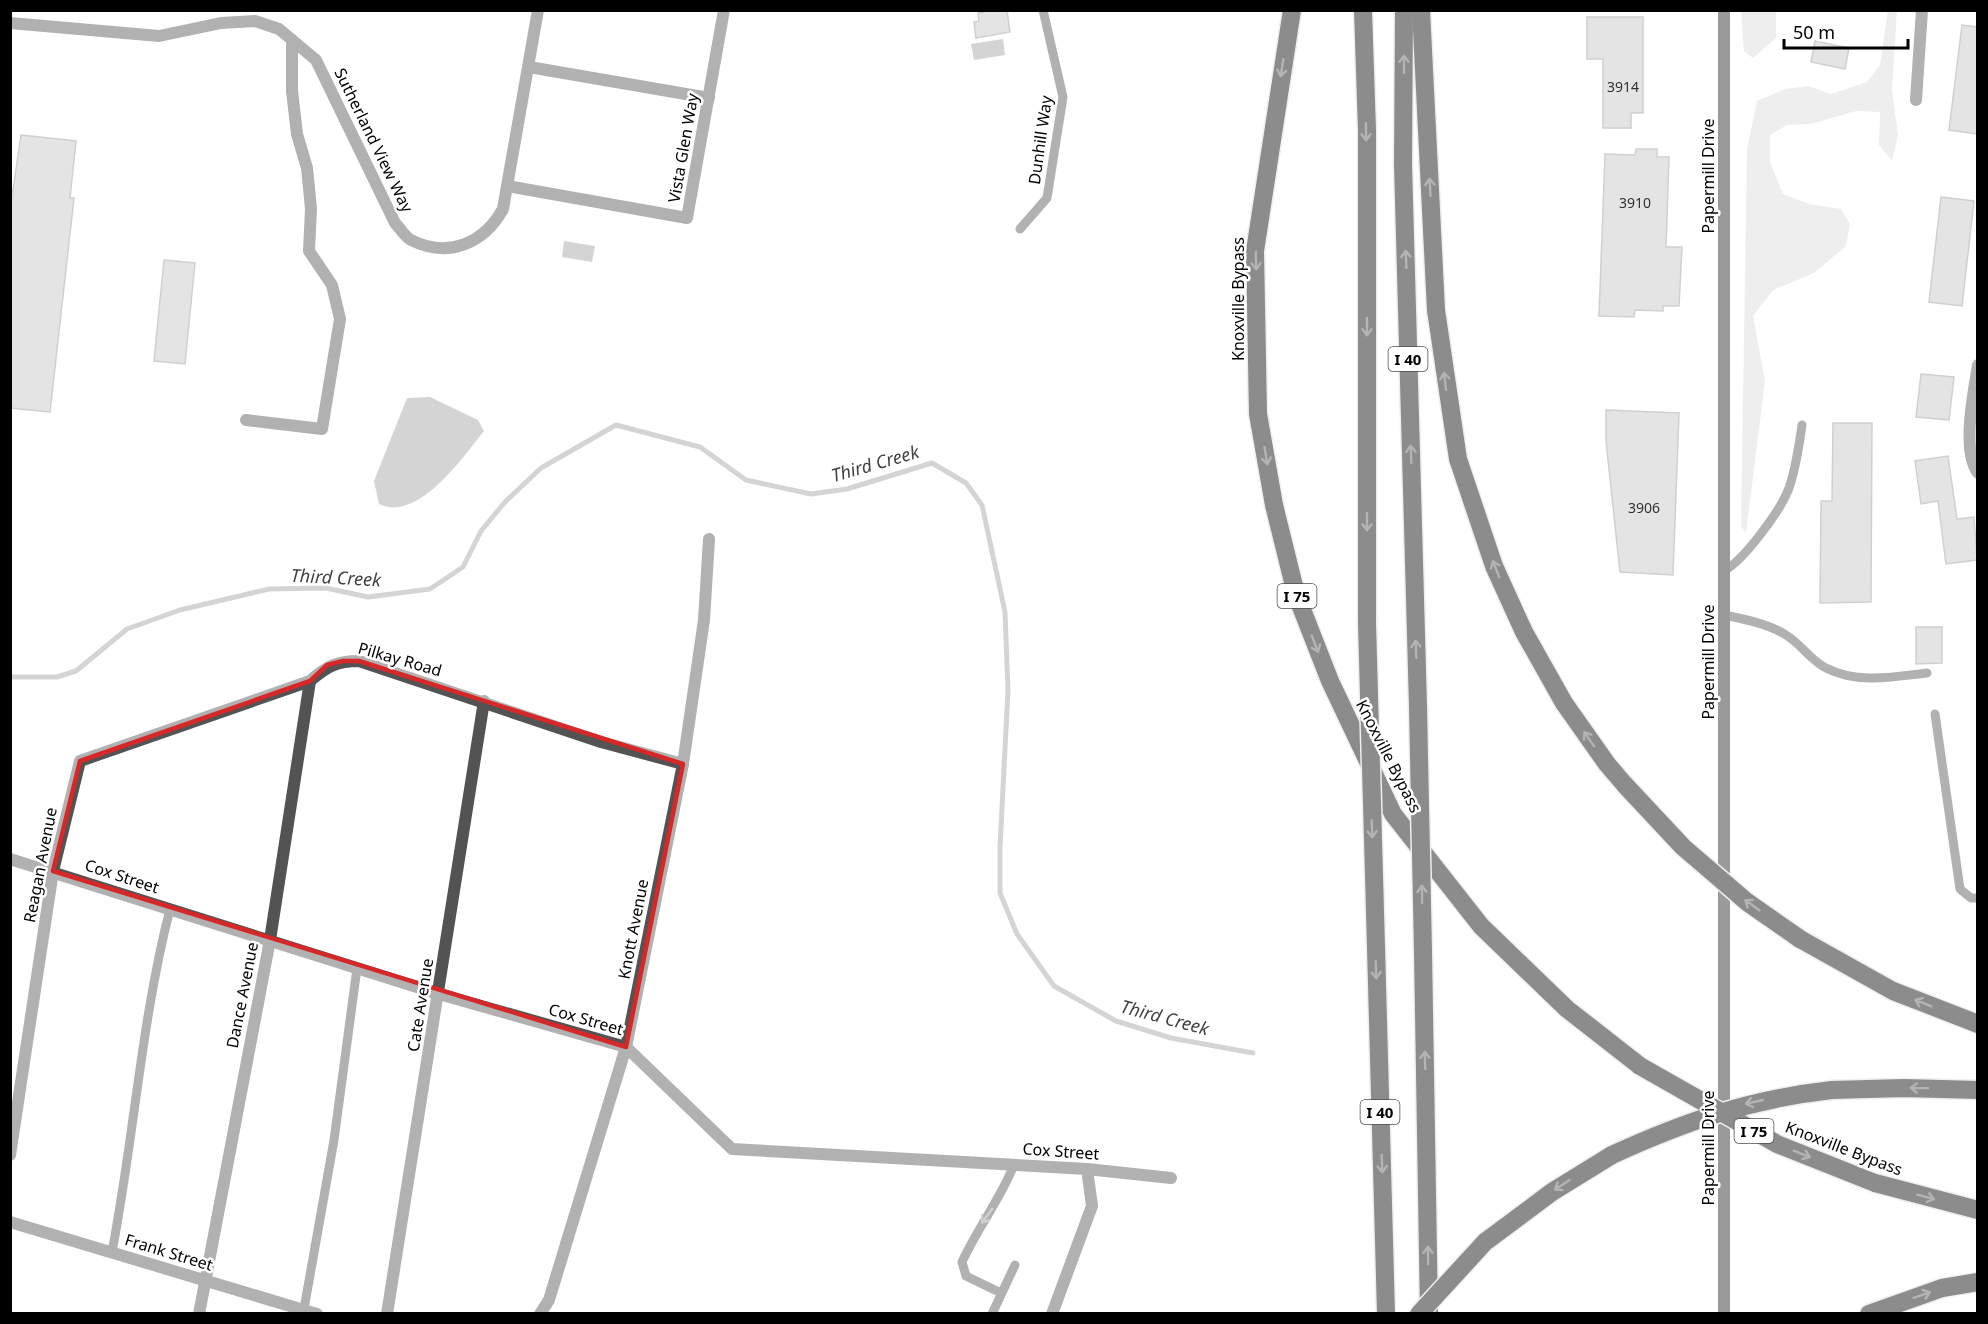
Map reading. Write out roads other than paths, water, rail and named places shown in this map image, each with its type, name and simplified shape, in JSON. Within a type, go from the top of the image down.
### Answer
[{"type":"highway","name":"Knoxville Bypass","points":[[1292,10],[1256,251],[1258,414],[1274,505],[1296,594],[1330,681],[1393,814],[1481,926],[1567,1009],[1640,1066],[1777,1144],[1875,1183],[1977,1210]]},
{"type":"highway","name":"I 40","points":[[1363,10],[1366,131],[1367,623],[1386,1314]]},
{"type":"highway","name":"I 40","points":[[1404,10],[1403,164],[1418,707],[1429,1314]]},
{"type":"highway","points":[[1421,10],[1436,310],[1458,459],[1494,566],[1524,632],[1564,703],[1606,764],[1683,847],[1747,902],[1800,939],[1893,991],[1977,1024]]},
{"type":"highway","points":[[1419,1314],[1485,1242],[1543,1198],[1612,1155],[1695,1119],[1789,1095],[1832,1090],[1895,1088],[1977,1090]]},
{"type":"highway","points":[[1869,1314],[1942,1288],[1977,1282]]},
{"type":"main road","name":"Papermill Drive","points":[[1724,10],[1724,1314]]},
{"type":"street","name":"Sutherland View Way","points":[[10,23],[159,36],[221,23],[255,21],[279,29],[316,60],[395,223],[410,240],[434,247],[459,247],[480,238],[494,225],[503,209],[538,10]]},
{"type":"street","name":"Vista Glen Way","points":[[507,186],[687,218],[724,10]]},
{"type":"street","points":[[1916,100],[1922,10]]},
{"type":"street","points":[[246,420],[322,429],[340,319],[332,285],[309,251],[311,209],[307,168],[297,134],[292,91],[292,40]]},
{"type":"street","points":[[529,67],[709,98]]},
{"type":"street","points":[[1977,365],[1969,439],[1971,464],[1977,472]]},
{"type":"street","name":"Knott Avenue","points":[[540,1314],[549,1300],[626,1047],[683,764],[704,620],[709,539]]},
{"type":"street","name":"Pilkay Road","points":[[80,761],[310,681],[327,666],[343,661],[359,662],[484,701],[601,742],[683,764]]},
{"type":"street","name":"Dance Avenue","points":[[199,1314],[270,940],[310,681]]},
{"type":"street","name":"Cate Avenue","points":[[387,1314],[484,701]]},
{"type":"street","name":"Reagan Avenue","points":[[10,1155],[53,871],[80,761]]},
{"type":"street","name":"Cox Street","points":[[10,859],[439,994],[626,1047],[732,1149],[1087,1168],[1171,1178]]},
{"type":"street","points":[[1052,1314],[1092,1206],[1087,1168]]},
{"type":"street","name":"Frank Street","points":[[10,1222],[317,1314]]},
{"type":"lane","name":"Dunhill Way","points":[[1020,229],[1047,198],[1063,97],[1043,10]]},
{"type":"lane","points":[[1724,571],[1737,564],[1788,491],[1796,465],[1802,425]]},
{"type":"lane","points":[[1724,615],[1766,626],[1786,635],[1824,668],[1852,677],[1880,678],[1927,673]]},
{"type":"lane","points":[[1935,714],[1960,889],[1971,898],[1977,898]]},
{"type":"lane","points":[[112,1252],[127,1173],[146,1013],[170,909]]},
{"type":"lane","points":[[304,1309],[334,1140],[357,968]]},
{"type":"lane","points":[[1002,1293],[966,1276],[962,1262],[977,1231],[1001,1198],[1014,1165]]},
{"type":"lane","points":[[992,1314],[1015,1265]]},
{"type":"waterway","name":"Third Creek","points":[[10,677],[57,677],[76,671],[127,629],[180,610],[269,589],[326,588],[368,597],[430,589],[463,567],[481,531],[505,502],[541,468],[616,425],[700,447],[746,480],[811,494],[847,489],[932,463],[966,483],[982,505],[1005,612],[1008,690],[1000,847],[1000,893],[1017,934],[1054,986],[1116,1021],[1171,1038],[1253,1053]]}]
